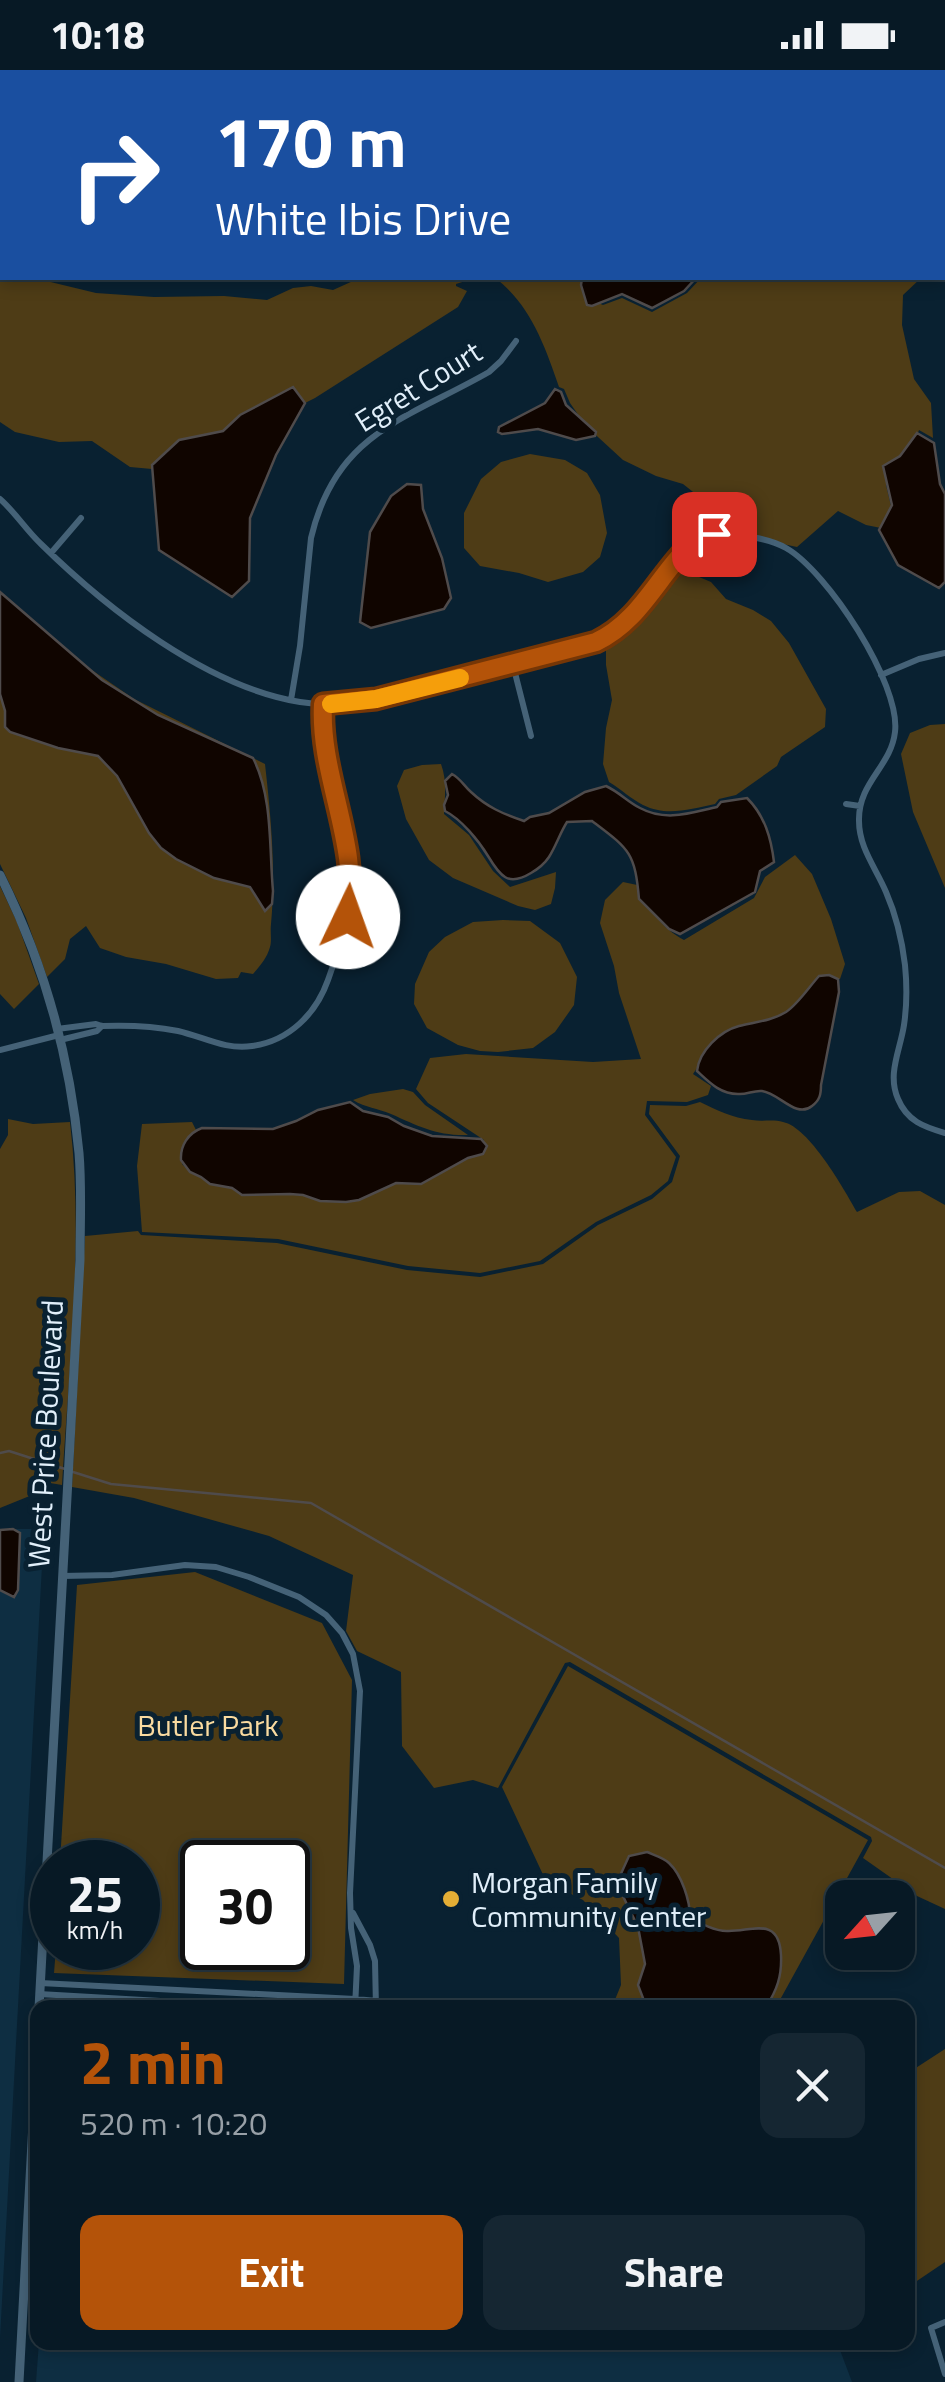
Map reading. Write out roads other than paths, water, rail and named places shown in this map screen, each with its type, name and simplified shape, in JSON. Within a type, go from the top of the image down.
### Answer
[{"type":"street","name":"Egret Court","points":[[291,700],[312,538],[337,476],[379,431],[490,372],[516,341]]},
{"type":"street","points":[[0,498],[50,553],[166,645],[259,691],[323,704],[376,699],[586,646],[609,636],[633,616],[689,546],[706,536],[721,534],[775,543],[794,553],[846,612],[882,675],[893,704],[895,733],[891,750],[868,783],[860,806],[861,838],[892,908],[905,966],[906,1012],[894,1089],[912,1120],[945,1133]]},
{"type":"street","points":[[50,553],[82,518]]},
{"type":"street","points":[[882,675],[945,653]]},
{"type":"street","points":[[513,665],[530,736]]},
{"type":"street","points":[[0,1050],[96,1024],[158,1028],[216,1044],[264,1044],[283,1036],[314,1009],[340,947],[351,894],[349,854],[324,736],[323,704]]},
{"type":"street","points":[[846,804],[860,806]]},
{"type":"street","name":"West Price Boulevard","points":[[0,875],[31,944],[58,1035],[73,1104],[79,1157],[80,1260],[39,2000]]},
{"type":"street","points":[[62,1576],[112,1575],[185,1565],[216,1567],[299,1597],[335,1624],[353,1654],[360,1691],[350,1908],[357,1966],[355,2000]]},
{"type":"street","points":[[350,1908],[373,1952],[376,2000]]},
{"type":"street","points":[[40,1989],[288,2000]]},
{"type":"street","points":[[40,1989],[181,2000]]},
{"type":"street","points":[[18,2382],[30,2171]]},
{"type":"street","points":[[945,2322],[931,2328],[945,2374]]},
{"type":"waterway","points":[[0,1453],[9,1451],[65,1469]]},
{"type":"waterway","points":[[73,1472],[111,1484],[311,1503],[945,1868]]},
{"type":"place","name":"Morgan Family Community Center","points":[[451,1899]]},
{"type":"park label","name":"Butler Park","points":[[208,1725]]}]
